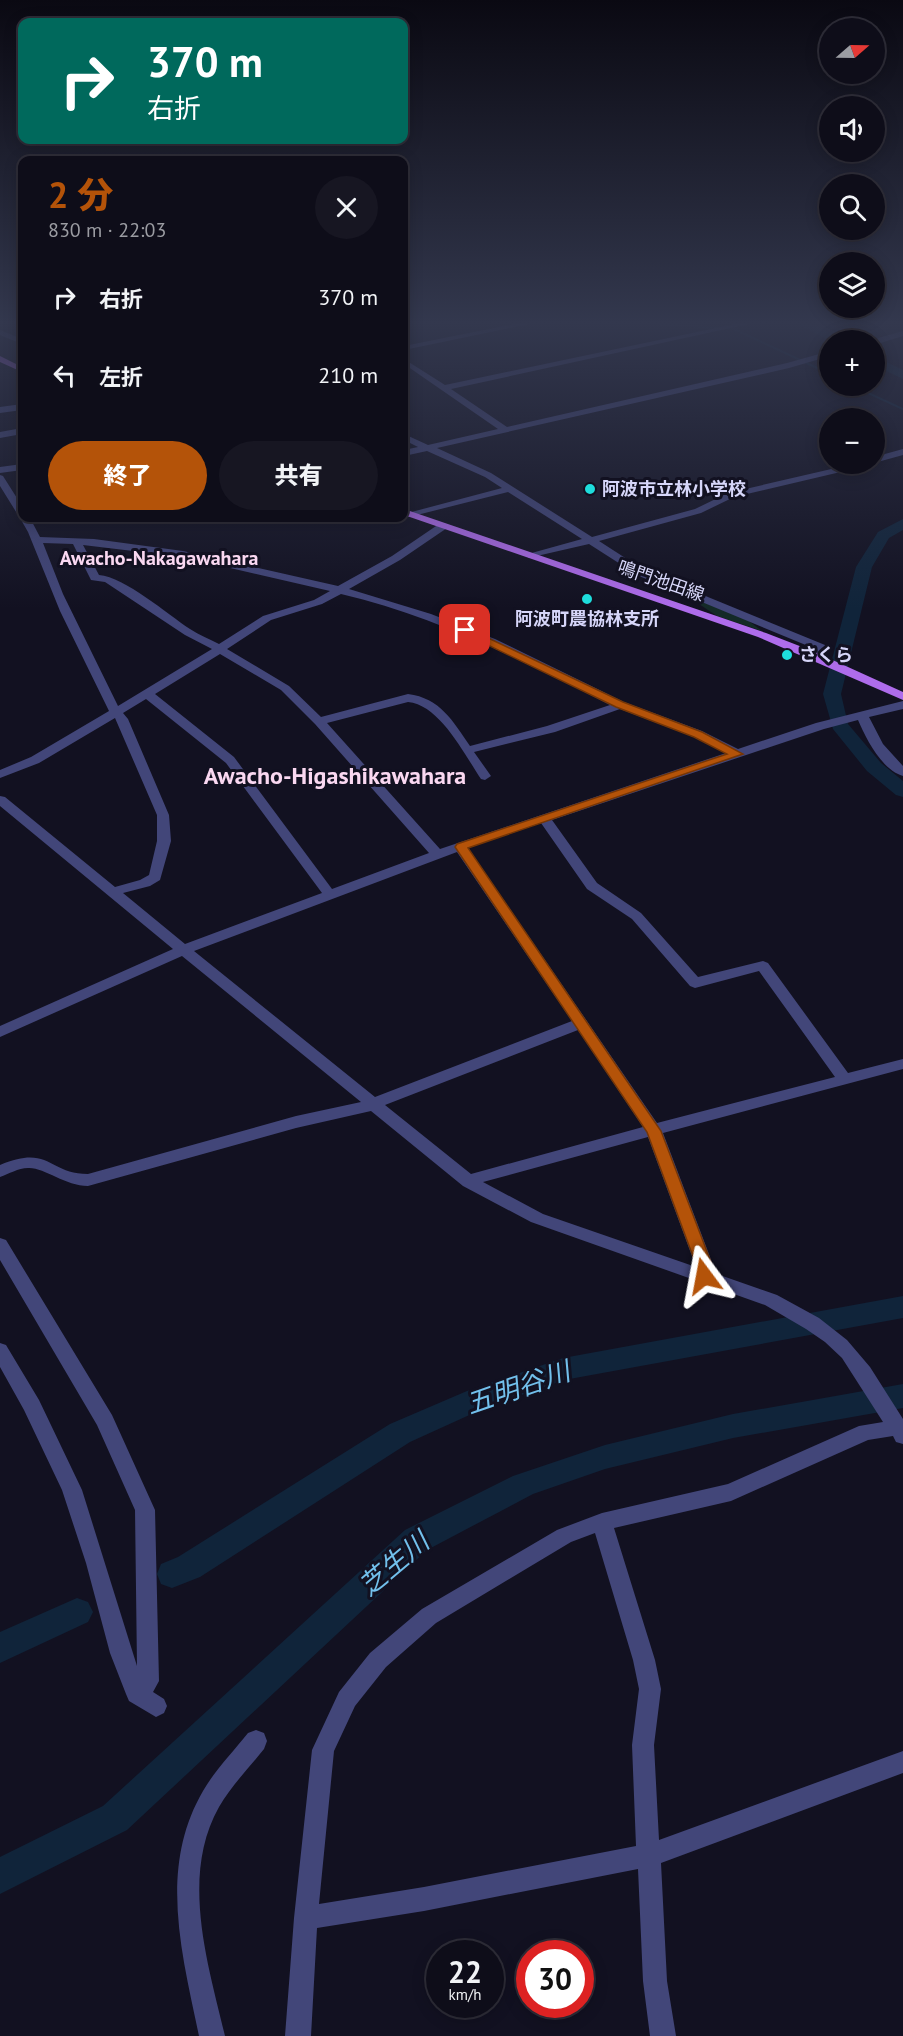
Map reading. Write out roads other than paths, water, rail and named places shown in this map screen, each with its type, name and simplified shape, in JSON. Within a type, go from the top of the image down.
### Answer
[{"type":"main road","name":"鳴門池田線","points":[[408,516],[532,556],[817,656],[903,696]]},
{"type":"street","points":[[490,419],[506,430]]},
{"type":"street","points":[[408,452],[553,419]]},
{"type":"street","points":[[0,435],[18,432]]},
{"type":"street","points":[[408,439],[488,475],[659,582],[821,646],[817,656]]},
{"type":"street","points":[[885,457],[903,452]]},
{"type":"street","points":[[0,470],[18,468]]},
{"type":"street","points":[[532,556],[698,511],[731,495],[820,474]]},
{"type":"street","points":[[0,478],[18,507]]},
{"type":"street","points":[[408,514],[510,489]]},
{"type":"street","points":[[27,522],[38,540],[46,569],[114,711],[122,719],[152,784],[163,815],[164,841],[155,877],[145,883],[113,892]]},
{"type":"street","points":[[0,774],[35,760],[114,711],[147,694],[267,618],[303,608],[340,590],[396,558],[441,527]]},
{"type":"street","points":[[38,540],[94,542],[183,554],[370,597],[465,630],[620,705],[698,734],[737,754]]},
{"type":"street","points":[[77,542],[95,578],[107,579],[121,587],[162,617],[285,688],[319,721],[437,854]]},
{"type":"street","points":[[147,694],[230,760],[331,896]]},
{"type":"street","points":[[319,721],[408,698],[418,698],[429,702],[485,776]]},
{"type":"street","points":[[467,750],[551,729],[620,705]]},
{"type":"street","points":[[0,1032],[182,950],[331,896],[437,854],[828,724],[903,705]]},
{"type":"street","points":[[860,716],[877,747],[903,772]]},
{"type":"street","points":[[0,800],[469,1182],[537,1218],[771,1299],[829,1335],[848,1353],[898,1426],[866,1432],[731,1492],[602,1522],[564,1536],[429,1616],[378,1660],[346,1699],[323,1750],[306,1918],[298,2036]]},
{"type":"street","points":[[545,819],[592,886],[602,895],[620,903],[630,911],[654,934],[695,982],[763,966],[845,1080]]},
{"type":"street","points":[[461,847],[654,1131],[706,1270],[704,1276]]},
{"type":"street","points":[[0,1171],[33,1162],[76,1181],[88,1180],[296,1122],[372,1104],[581,1023]]},
{"type":"street","points":[[469,1182],[484,1174],[903,1064]]},
{"type":"street","points":[[0,1245],[105,1421],[145,1510],[147,1519],[145,1558],[148,1681],[137,1694]]},
{"type":"street","points":[[0,1350],[32,1406],[72,1490],[96,1563],[121,1653],[137,1694],[156,1706]]},
{"type":"street","points":[[602,1522],[644,1660],[650,1689],[643,1744],[655,1981],[663,2036]]},
{"type":"street","points":[[212,2036],[190,1935],[186,1888],[194,1840],[210,1800],[256,1741]]},
{"type":"street","points":[[306,1918],[424,1899],[650,1855],[903,1762]]},
{"type":"waterway","name":"五明谷川","points":[[903,524],[883,535],[864,567],[832,694],[839,725],[874,767],[903,791]]},
{"type":"waterway","name":"五明谷川","points":[[172,1574],[189,1567],[400,1433],[477,1399],[563,1369],[903,1307]]},
{"type":"waterway","name":"芝生川","points":[[0,1876],[115,1818],[416,1540],[523,1485],[605,1457],[733,1426],[903,1396]]},
{"type":"waterway","name":"五明谷川","points":[[0,1648],[77,1612]]},
{"type":"place","name":"阿波市立林小学校","points":[[590,489]]},
{"type":"place","name":"阿波町農協林支所","points":[[587,599]]},
{"type":"place","name":"さくら","points":[[787,655]]},
{"type":"district","name":"Awacho-Nakagawahara","points":[[159,558]]},
{"type":"district","name":"Awacho-Higashikawahara","points":[[335,776]]}]
